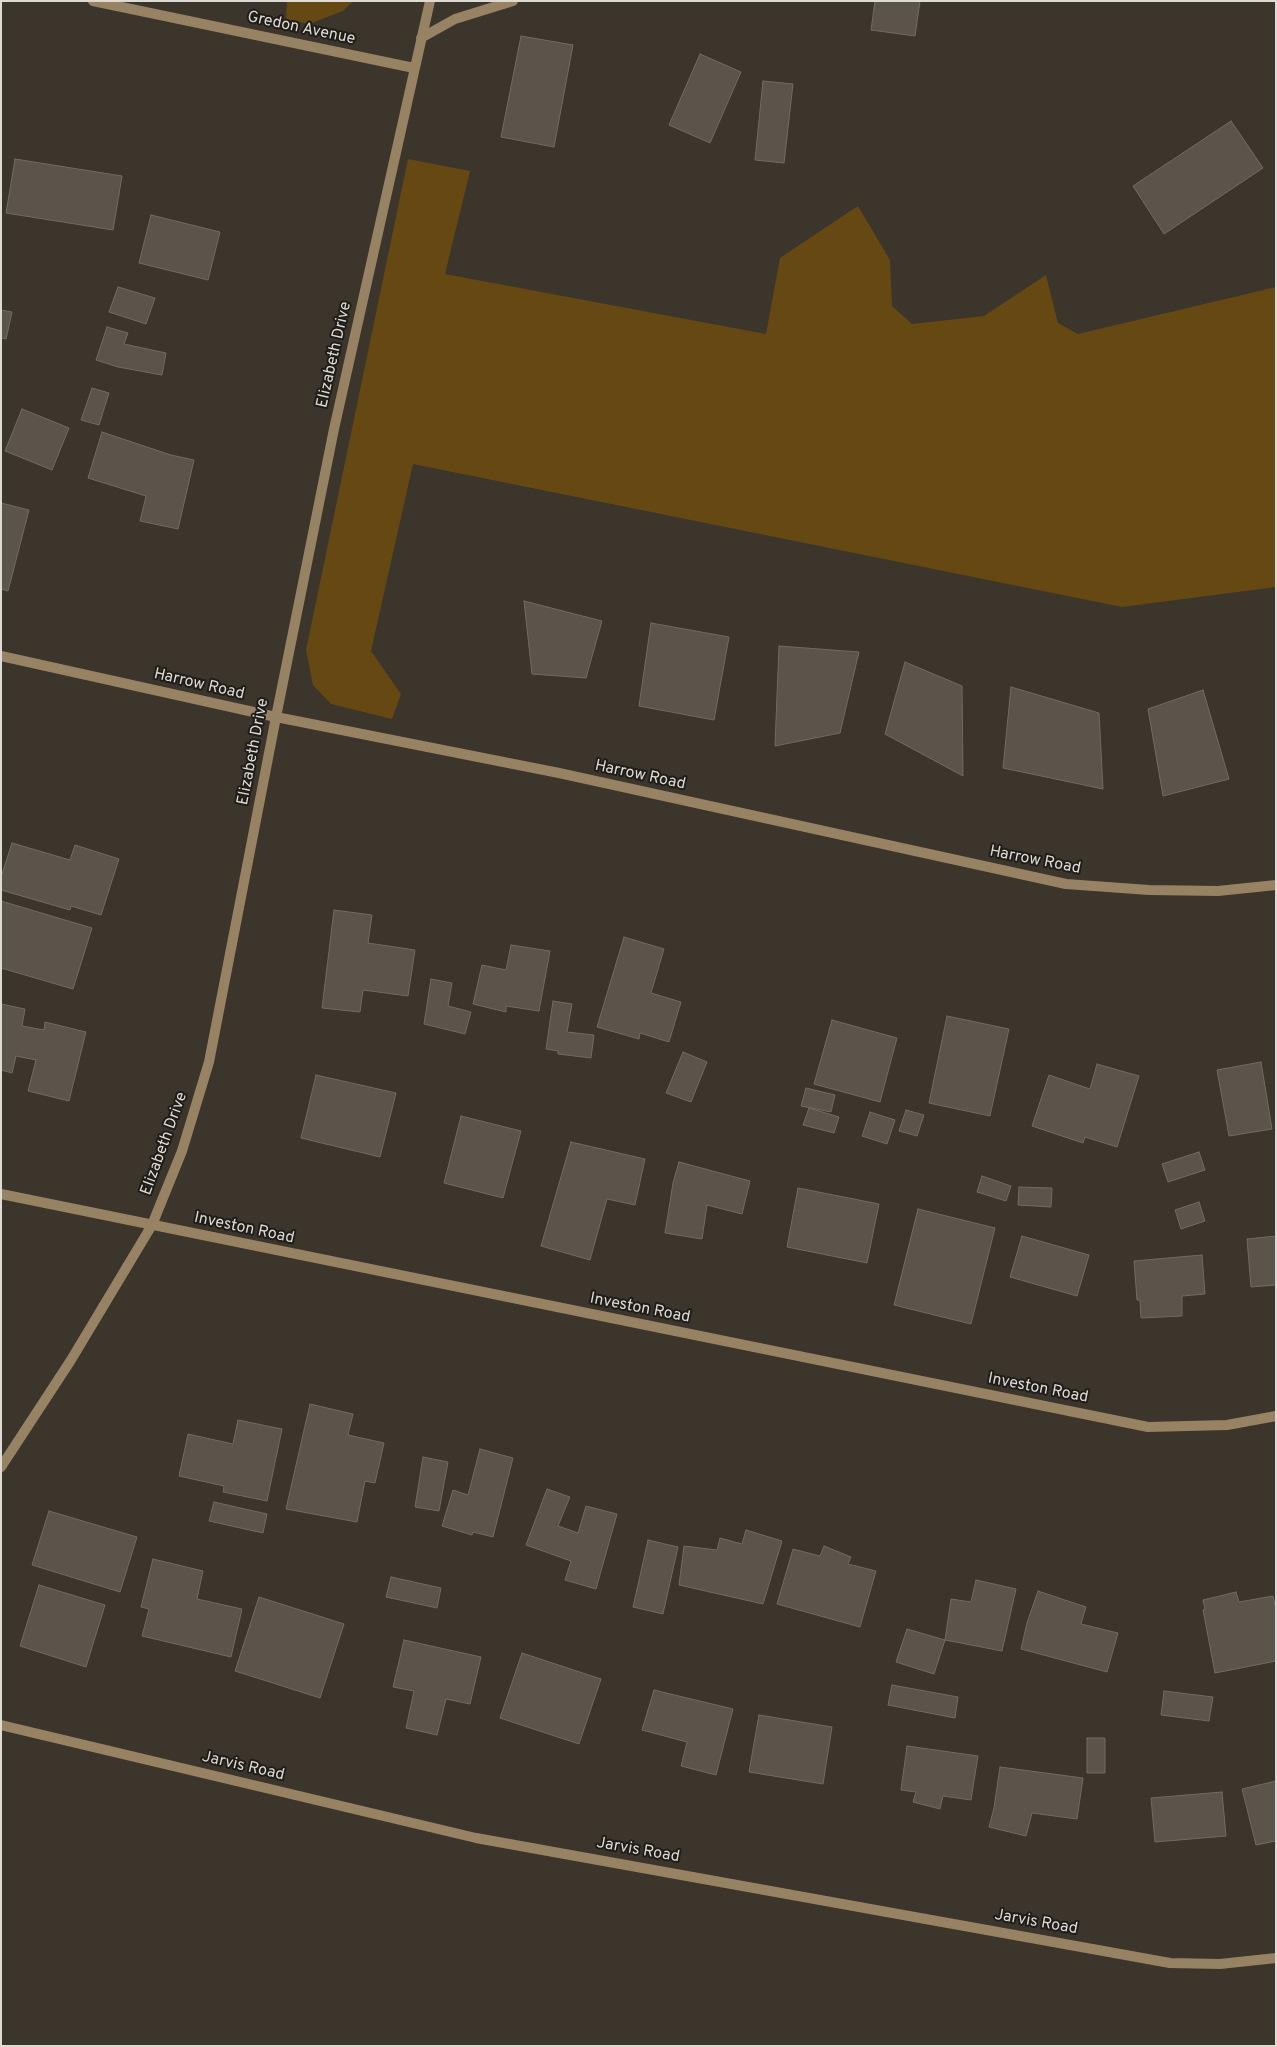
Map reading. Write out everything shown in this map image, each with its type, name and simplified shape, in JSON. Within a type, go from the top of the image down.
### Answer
[{"type":"street","name":"Gredon Avenue","points":[[93,1],[414,68]]},
{"type":"street","name":"Elizabeth Drive","points":[[1,1467],[71,1360],[152,1225],[182,1151],[209,1062],[334,429],[430,1]]},
{"type":"street","points":[[421,38],[455,19],[513,1]]},
{"type":"street","name":"Harrow Road","points":[[1,656],[276,717],[559,773],[1066,884],[1149,890],[1218,892],[1276,886]]},
{"type":"street","name":"Investon Road","points":[[1,1194],[1148,1426],[1227,1425],[1276,1416]]},
{"type":"street","name":"Jarvis Road","points":[[1,1725],[476,1838],[1170,1962],[1220,1964],[1276,1958]]},
{"type":"shaded area","points":[[287,1],[353,1],[343,11],[309,24],[286,19]]},
{"type":"shaded area","points":[[408,159],[470,171],[445,274],[766,334],[780,258],[858,206],[890,260],[892,306],[912,324],[984,316],[1046,275],[1058,323],[1078,334],[1276,287],[1276,587],[1122,607],[413,464],[371,651],[401,694],[392,719],[331,704],[313,685],[306,650]]},
{"type":"building","points":[[875,1],[920,1],[915,36],[871,30]]},
{"type":"building","points":[[521,36],[573,45],[554,147],[501,137]]},
{"type":"building","points":[[700,54],[741,72],[710,143],[669,125]]},
{"type":"building","points":[[763,81],[793,84],[784,163],[755,160]]},
{"type":"building","points":[[1231,121],[1263,168],[1164,234],[1133,186]]},
{"type":"building","points":[[15,159],[122,176],[113,230],[6,213]]},
{"type":"building","points":[[151,215],[220,232],[208,280],[139,263]]},
{"type":"building","points":[[118,287],[155,298],[146,324],[109,312]]},
{"type":"building","points":[[1,310],[12,312],[6,339],[1,338]]},
{"type":"building","points":[[107,327],[128,333],[124,344],[166,353],[162,375],[118,367],[96,360]]},
{"type":"building","points":[[92,388],[109,393],[99,425],[81,420]]},
{"type":"building","points":[[22,409],[69,428],[52,470],[5,451]]},
{"type":"building","points":[[102,432],[171,455],[194,460],[178,529],[140,521],[146,496],[88,478]]},
{"type":"building","points":[[1,503],[29,510],[8,591],[1,589]]},
{"type":"building","points":[[524,601],[602,621],[586,678],[532,674]]},
{"type":"building","points":[[651,623],[729,637],[714,720],[639,706]]},
{"type":"building","points":[[779,646],[859,652],[840,733],[775,746]]},
{"type":"building","points":[[905,662],[962,686],[963,776],[885,734]]},
{"type":"building","points":[[1011,687],[1099,713],[1103,789],[1003,768]]},
{"type":"building","points":[[1203,690],[1229,779],[1163,796],[1148,709]]},
{"type":"building","points":[[12,843],[70,860],[75,845],[119,859],[101,915],[71,906],[70,910],[1,890],[1,877]]},
{"type":"building","points":[[1,901],[92,928],[73,989],[1,968]]},
{"type":"building","points":[[334,910],[372,915],[368,943],[415,950],[408,996],[363,990],[360,1012],[322,1008]]},
{"type":"building","points":[[624,937],[664,949],[651,993],[681,1002],[669,1042],[640,1033],[639,1039],[597,1027]]},
{"type":"building","points":[[511,945],[550,951],[539,1011],[506,1006],[506,1012],[473,1004],[482,965],[506,970]]},
{"type":"building","points":[[431,979],[452,983],[448,1006],[471,1012],[465,1034],[424,1024]]},
{"type":"building","points":[[553,1001],[572,1004],[567,1032],[594,1035],[591,1058],[558,1054],[558,1051],[546,1049]]},
{"type":"building","points":[[1,1004],[25,1009],[22,1026],[44,1030],[45,1022],[86,1032],[69,1101],[28,1091],[36,1060],[16,1056],[12,1073],[1,1070]]},
{"type":"building","points":[[947,1016],[1009,1029],[990,1116],[929,1103]]},
{"type":"building","points":[[832,1020],[897,1038],[880,1102],[814,1084]]},
{"type":"building","points":[[683,1052],[707,1062],[691,1102],[666,1093]]},
{"type":"building","points":[[1261,1062],[1272,1129],[1229,1136],[1217,1070]]},
{"type":"building","points":[[1097,1064],[1139,1076],[1117,1147],[1085,1137],[1083,1143],[1032,1126],[1049,1075],[1090,1089]]},
{"type":"building","points":[[316,1075],[396,1093],[380,1157],[301,1138]]},
{"type":"building","points":[[806,1088],[835,1095],[831,1112],[801,1106]]},
{"type":"building","points":[[809,1108],[839,1117],[834,1133],[803,1125]]},
{"type":"building","points":[[906,1110],[924,1115],[917,1136],[899,1131]]},
{"type":"building","points":[[870,1112],[895,1120],[887,1144],[862,1136]]},
{"type":"building","points":[[461,1116],[521,1131],[503,1198],[444,1183]]},
{"type":"building","points":[[571,1142],[645,1159],[635,1205],[607,1199],[590,1260],[541,1246]]},
{"type":"building","points":[[1199,1152],[1205,1170],[1168,1182],[1162,1164]]},
{"type":"building","points":[[679,1162],[750,1181],[742,1214],[707,1205],[702,1239],[665,1233],[673,1183]]},
{"type":"building","points":[[982,1176],[1011,1186],[1006,1201],[977,1192]]},
{"type":"building","points":[[1019,1187],[1052,1188],[1051,1207],[1018,1205]]},
{"type":"building","points":[[798,1188],[879,1204],[867,1263],[787,1247]]},
{"type":"building","points":[[1199,1202],[1205,1221],[1181,1229],[1175,1210]]},
{"type":"building","points":[[918,1209],[995,1228],[971,1324],[894,1305]]},
{"type":"building","points":[[1022,1236],[1089,1255],[1077,1296],[1010,1277]]},
{"type":"building","points":[[1276,1236],[1276,1285],[1251,1287],[1247,1239]]},
{"type":"building","points":[[1202,1255],[1205,1294],[1182,1296],[1182,1316],[1141,1318],[1140,1300],[1137,1300],[1134,1261]]},
{"type":"building","points":[[310,1404],[353,1414],[348,1435],[384,1443],[375,1483],[365,1481],[357,1522],[286,1509]]},
{"type":"building","points":[[238,1420],[282,1429],[267,1501],[223,1492],[224,1486],[179,1476],[188,1434],[233,1444]]},
{"type":"building","points":[[480,1449],[513,1458],[493,1537],[473,1532],[472,1535],[442,1526],[453,1490],[468,1495]]},
{"type":"building","points":[[423,1457],[448,1462],[439,1511],[415,1507]]},
{"type":"building","points":[[547,1489],[570,1497],[558,1526],[578,1533],[586,1506],[617,1514],[596,1589],[565,1580],[571,1561],[526,1545]]},
{"type":"building","points":[[214,1502],[267,1514],[263,1533],[209,1521]]},
{"type":"building","points":[[49,1511],[137,1537],[120,1592],[32,1565]]},
{"type":"building","points":[[746,1530],[782,1541],[763,1604],[679,1585],[684,1546],[717,1550],[720,1538],[742,1544]]},
{"type":"building","points":[[648,1540],[678,1547],[663,1614],[633,1607]]},
{"type":"building","points":[[824,1546],[851,1557],[848,1564],[876,1571],[860,1627],[777,1604],[793,1549],[820,1556]]},
{"type":"building","points":[[153,1559],[203,1571],[197,1599],[242,1609],[231,1657],[142,1636],[149,1609],[141,1607]]},
{"type":"building","points":[[391,1577],[441,1588],[437,1608],[386,1597]]},
{"type":"building","points":[[976,1580],[1016,1589],[1002,1651],[945,1640],[951,1599],[971,1602]]},
{"type":"building","points":[[39,1585],[105,1605],[86,1667],[20,1646]]},
{"type":"building","points":[[1038,1591],[1086,1607],[1081,1624],[1118,1633],[1107,1672],[1021,1649],[1027,1623]]},
{"type":"building","points":[[1236,1592],[1239,1602],[1273,1596],[1276,1609],[1276,1661],[1215,1673],[1203,1610],[1205,1609],[1203,1600]]},
{"type":"building","points":[[259,1597],[344,1624],[320,1698],[235,1671]]},
{"type":"building","points":[[907,1629],[945,1640],[934,1674],[896,1662]]},
{"type":"building","points":[[404,1640],[481,1657],[470,1704],[446,1699],[437,1735],[406,1728],[414,1691],[393,1687]]},
{"type":"building","points":[[522,1653],[601,1679],[579,1744],[500,1718]]},
{"type":"building","points":[[892,1685],[958,1697],[955,1718],[888,1705]]},
{"type":"building","points":[[654,1690],[733,1709],[716,1775],[681,1766],[687,1742],[642,1730]]},
{"type":"building","points":[[1164,1691],[1213,1697],[1209,1721],[1161,1715]]},
{"type":"building","points":[[759,1715],[832,1727],[823,1784],[749,1772]]},
{"type":"building","points":[[1087,1738],[1105,1738],[1105,1773],[1087,1773]]},
{"type":"building","points":[[907,1746],[978,1756],[971,1800],[943,1796],[940,1809],[913,1802],[916,1792],[901,1790]]},
{"type":"building","points":[[1000,1767],[1083,1778],[1077,1819],[1032,1813],[1026,1836],[989,1827]]},
{"type":"building","points":[[1276,1781],[1276,1841],[1256,1845],[1242,1789]]},
{"type":"building","points":[[1222,1792],[1226,1836],[1155,1842],[1151,1798]]}]
